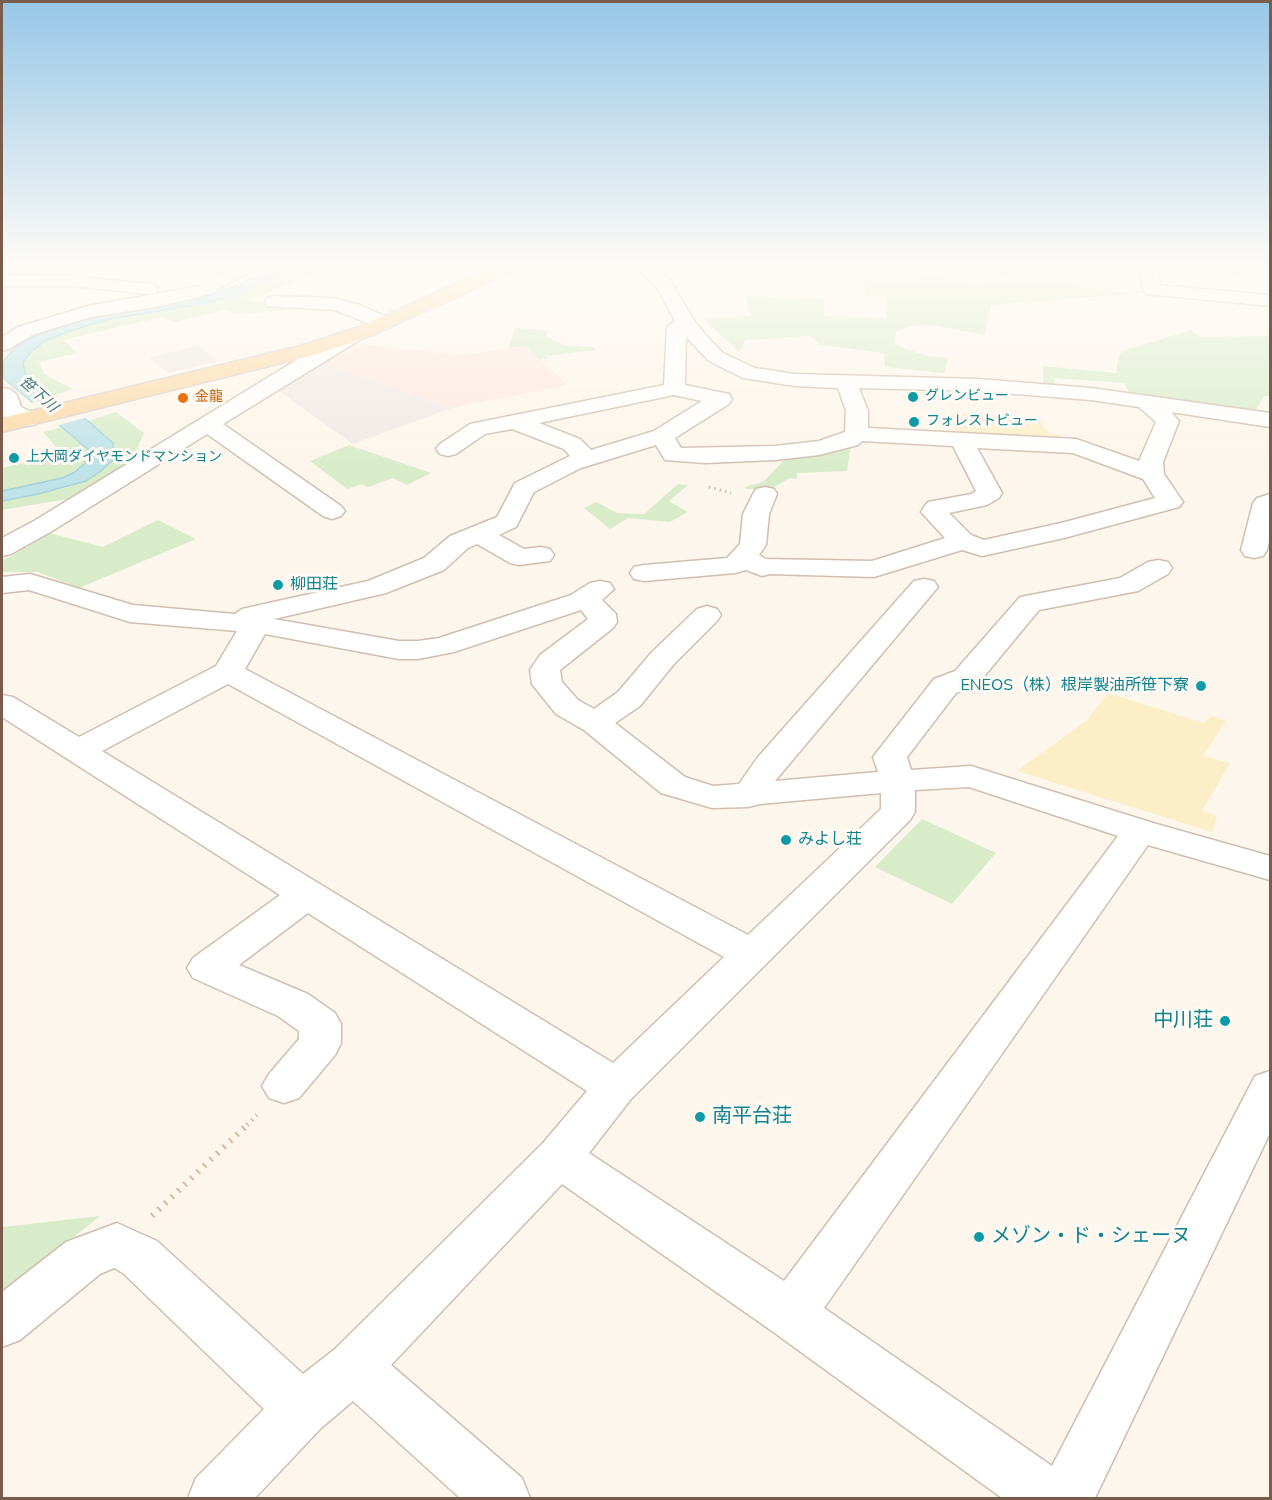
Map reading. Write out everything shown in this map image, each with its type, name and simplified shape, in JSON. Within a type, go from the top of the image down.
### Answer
[{"type":"main road","points":[[2,425],[262,363],[361,332]]},
{"type":"street","points":[[2,345],[24,332]]},
{"type":"street","points":[[674,389],[677,332]]},
{"type":"street","points":[[693,332],[716,357],[750,374],[795,380],[978,385],[1143,400],[1270,420]]},
{"type":"street","points":[[2,548],[44,526],[356,334]]},
{"type":"street","points":[[846,381],[857,411],[853,437]]},
{"type":"street","points":[[76,752],[228,672],[252,615],[386,583],[435,564],[459,542],[507,522],[524,488],[586,459],[662,436],[721,399],[674,389],[478,429],[448,449]]},
{"type":"street","points":[[2,394],[9,400],[11,411],[28,419]]},
{"type":"street","points":[[960,438],[990,493],[978,500],[937,507],[934,512],[962,541],[982,548],[1170,502],[1152,474],[1151,462],[1168,421],[1143,400]]},
{"type":"street","points":[[511,421],[572,444],[586,459]]},
{"type":"street","points":[[208,424],[267,466],[343,508],[307,520]]},
{"type":"street","points":[[662,436],[673,455],[705,456],[775,453],[819,448],[853,437],[960,438],[1076,446],[1152,474]]},
{"type":"street","points":[[237,475],[267,466]]},
{"type":"street","points":[[644,573],[735,565],[753,545],[756,514],[765,494]]},
{"type":"street","points":[[1254,550],[1266,502],[1270,502]]},
{"type":"street","points":[[479,534],[519,557],[541,555]]},
{"type":"street","points":[[744,557],[762,568],[874,569],[962,541]]},
{"type":"street","points":[[216,1498],[302,1409],[354,1367],[559,1157],[616,1087],[898,812],[898,781],[890,757],[945,686],[966,678],[1030,603],[1128,585],[1158,568]]},
{"type":"street","points":[[2,585],[30,582],[130,613],[249,624],[399,650],[444,646],[590,595],[590,604],[602,614],[603,622],[551,661],[545,670],[547,684],[567,707],[595,723],[673,784],[712,797],[748,796],[971,776],[1140,831],[1270,868]]},
{"type":"street","points":[[748,796],[770,764],[924,587]]},
{"type":"street","points":[[595,723],[629,699],[663,658],[707,615]]},
{"type":"street","points":[[228,672],[752,955]]},
{"type":"street","points":[[2,704],[616,1087]]},
{"type":"street","points":[[790,1314],[1140,831]]},
{"type":"street","points":[[284,1086],[320,1043],[320,1024],[293,1005],[207,968],[307,894]]},
{"type":"street","points":[[559,1157],[790,1314],[1044,1495],[1270,1088]]},
{"type":"street","points":[[2,1323],[83,1258],[117,1245],[140,1257],[302,1409]]},
{"type":"street","points":[[354,1367],[502,1498]]},
{"type":"path","points":[[117,1245],[205,1168],[284,1086]]},
{"type":"shaded area","points":[[197,345],[220,361],[168,373],[149,358]]},
{"type":"shaded area","points":[[365,345],[463,355],[525,346],[568,385],[452,408],[321,363]]},
{"type":"shaded area","points":[[321,363],[452,408],[353,444],[276,389]]},
{"type":"green space","points":[[67,332],[97,332],[63,340],[78,353],[39,362],[44,374],[73,389],[55,395],[25,373],[23,362],[45,341]]},
{"type":"green space","points":[[514,332],[546,332],[545,336],[566,346],[593,347],[596,350],[546,356],[547,358],[540,360],[525,346],[508,348]]},
{"type":"green space","points":[[717,332],[896,332],[895,345],[928,356],[948,358],[944,373],[885,367],[884,353],[821,345],[810,336],[746,340],[739,352]]},
{"type":"green space","points":[[968,332],[986,332],[985,335]]},
{"type":"green space","points":[[1184,332],[1194,332],[1200,337],[1270,336],[1270,396],[1264,396],[1255,412],[1129,393],[1124,383],[1054,378],[1056,388],[1043,386],[1043,366],[1116,373],[1119,354]]},
{"type":"green space","points":[[116,412],[144,433],[137,449],[155,451],[80,497],[2,510],[2,501],[65,488],[113,443],[88,421]]},
{"type":"green space","points":[[61,427],[90,451],[93,456],[86,465],[62,478],[2,491],[2,468],[62,454],[43,432]]},
{"type":"green space","points":[[851,444],[847,471],[797,473],[797,479],[790,478],[769,490],[744,487],[763,482],[787,457]]},
{"type":"green space","points":[[349,445],[431,473],[407,485],[393,478],[368,487],[362,484],[347,489],[310,461]]},
{"type":"green space","points":[[678,484],[688,485],[669,501],[688,512],[670,522],[628,518],[610,529],[584,508],[596,502],[617,513],[644,514]]},
{"type":"green space","points":[[158,520],[196,539],[79,588],[38,572],[2,572],[2,560],[49,533],[103,547]]},
{"type":"green space","points":[[922,819],[996,853],[952,904],[875,867]]},
{"type":"green space","points":[[100,1216],[2,1295],[2,1227]]},
{"type":"sand","points":[[951,413],[1037,417],[1048,433],[1061,435],[1059,441],[955,433]]},
{"type":"sand","points":[[1108,693],[1203,723],[1212,716],[1226,721],[1203,756],[1230,763],[1202,811],[1217,816],[1212,832],[1017,771],[1087,720]]},
{"type":"water","name":"笹下川","points":[[44,332],[67,332],[45,341],[32,351],[23,362],[25,373],[113,443],[113,460],[86,481],[2,501],[2,491],[62,478],[75,472],[93,456],[90,451],[3,378],[4,360],[18,345]]},
{"type":"pier","points":[[61,396],[88,417],[55,426],[27,404]]},
{"type":"place","name":"グレンビュー","points":[[913,397]]},
{"type":"place","name":"金龍","points":[[183,398]]},
{"type":"place","name":"フォレストビュー","points":[[914,422]]},
{"type":"place","name":"上大岡ダイヤモンドマンション","points":[[14,458]]},
{"type":"place","name":"柳田荘","points":[[278,585]]},
{"type":"place","name":"ENEOS（株）根岸製油所笹下寮","points":[[1201,686]]},
{"type":"place","name":"みよし荘","points":[[786,840]]},
{"type":"place","name":"中川荘","points":[[1225,1021]]},
{"type":"place","name":"南平台荘","points":[[700,1117]]},
{"type":"place","name":"メゾン・ド・シェーヌ","points":[[979,1237]]}]
